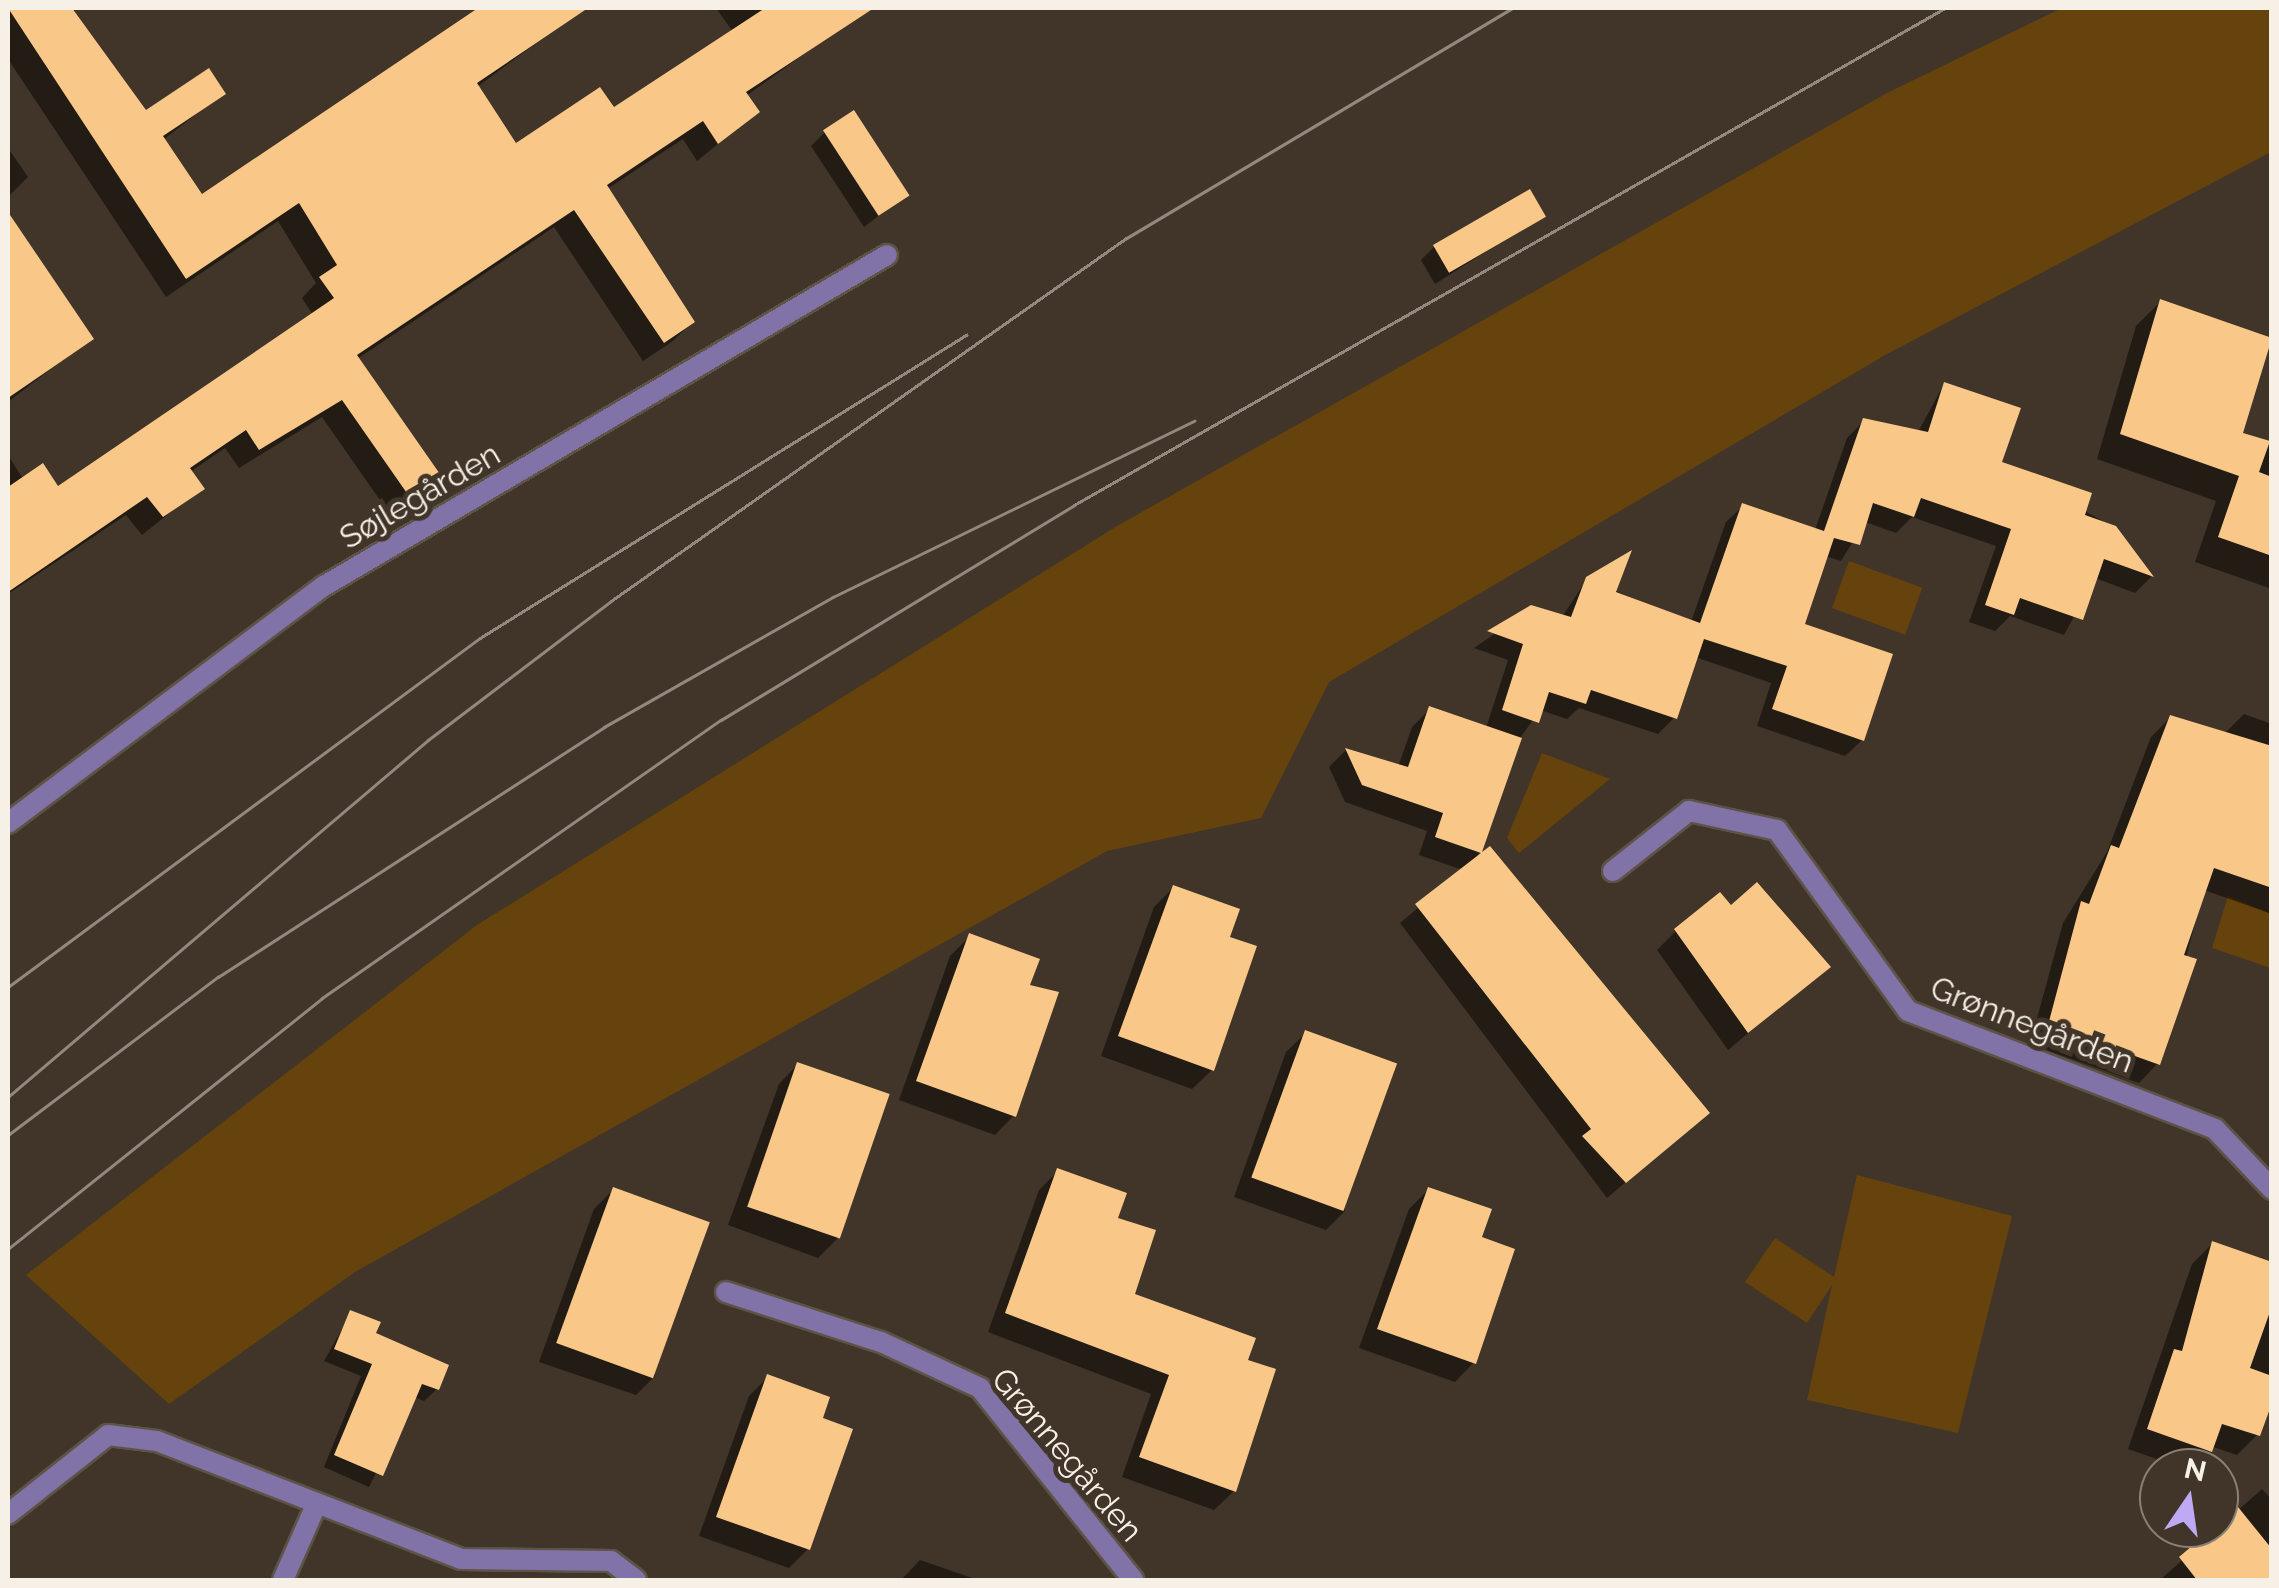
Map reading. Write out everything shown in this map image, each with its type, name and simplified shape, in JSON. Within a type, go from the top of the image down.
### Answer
[{"type":"street","name":"Søjlegården","points":[[8,824],[324,586],[886,255]]},
{"type":"street","name":"Grønnegården","points":[[1613,871],[1689,811],[1777,830],[1908,1011],[2215,1128],[2272,1189]]},
{"type":"street","name":"Grønnegården","points":[[726,1292],[881,1342],[980,1388],[1133,1580]]},
{"type":"street","points":[[8,1514],[108,1435],[157,1441],[461,1559],[611,1561],[636,1580]]},
{"type":"street","points":[[283,1580],[317,1504]]},
{"type":"shaded area","points":[[2062,8],[2271,8],[2271,152],[1887,354],[1329,682],[1261,818],[1107,851],[355,1272],[169,1404],[26,1275],[477,925],[1117,526],[1887,93]]},
{"type":"shaded area","points":[[1849,561],[1922,588],[1905,635],[1832,608]]},
{"type":"shaded area","points":[[1542,753],[1610,779],[1519,853],[1507,838]]},
{"type":"shaded area","points":[[2228,896],[2271,914],[2271,968],[2212,948]]},
{"type":"shaded area","points":[[1857,1175],[2012,1216],[1958,1433],[1807,1400],[1832,1285],[1807,1323],[1745,1282],[1775,1238],[1834,1277]]},
{"type":"building","points":[[8,8],[72,8],[146,110],[209,68],[226,94],[163,136],[202,194],[478,8],[588,8],[477,83],[516,143],[600,87],[614,107],[765,8],[874,8],[746,92],[760,112],[718,144],[703,121],[607,185],[695,322],[664,343],[574,210],[357,355],[442,477],[411,499],[342,400],[259,450],[246,430],[190,468],[205,489],[163,517],[147,497],[8,592],[8,487],[43,463],[58,486],[334,298],[319,277],[337,265],[299,203],[186,279]]},
{"type":"building","points":[[854,110],[910,196],[879,216],[823,130]]},
{"type":"building","points":[[1530,189],[1546,217],[1449,273],[1433,245]]},
{"type":"building","points":[[8,212],[94,339],[8,398]]},
{"type":"building","points":[[2160,299],[2272,338],[2243,433],[2270,441],[2259,472],[2272,477],[2272,556],[2218,537],[2239,476],[2120,434]]},
{"type":"building","points":[[1944,382],[2021,408],[2002,462],[2092,493],[2085,515],[2116,526],[2154,577],[2104,559],[2083,620],[2020,598],[2014,615],[1985,605],[2011,529],[1921,498],[1914,517],[1873,503],[1860,545],[1834,538],[1805,624],[1893,654],[1864,741],[1772,709],[1787,666],[1704,639],[1677,719],[1591,690],[1586,704],[1549,692],[1539,723],[1502,710],[1523,644],[1487,631],[1531,605],[1571,617],[1586,577],[1632,550],[1616,592],[1700,623],[1742,503],[1824,531],[1863,418],[1928,432]]},
{"type":"building","points":[[1429,706],[1522,738],[1482,852],[1490,846],[1710,1113],[1626,1183],[1582,1136],[1591,1129],[1415,904],[1481,853],[1435,837],[1443,813],[1362,785],[1345,748],[1408,767]]},
{"type":"building","points":[[2170,715],[2272,746],[2272,888],[2214,868],[2184,955],[2197,959],[2160,1065],[2048,1025],[2081,901],[2089,904],[2111,845],[2119,848]]},
{"type":"building","points":[[1757,882],[1831,967],[1748,1033],[1674,929],[1720,892],[1731,905]]},
{"type":"building","points":[[1173,885],[1240,909],[1230,937],[1257,946],[1214,1071],[1118,1036]]},
{"type":"building","points":[[969,933],[1040,959],[1030,985],[1059,992],[1016,1117],[916,1081]]},
{"type":"building","points":[[1305,1030],[1397,1064],[1343,1211],[1251,1178]]},
{"type":"building","points":[[797,1062],[890,1094],[840,1239],[747,1207]]},
{"type":"building","points":[[1057,1168],[1127,1193],[1118,1218],[1156,1230],[1135,1294],[1256,1338],[1248,1360],[1276,1369],[1236,1492],[1139,1457],[1169,1375],[1005,1313]]},
{"type":"building","points":[[613,1187],[710,1222],[653,1378],[556,1343]]},
{"type":"building","points":[[1428,1187],[1492,1209],[1482,1237],[1515,1249],[1476,1364],[1377,1329]]},
{"type":"building","points":[[2212,1241],[2272,1262],[2272,1306],[2250,1368],[2272,1376],[2272,1403],[2260,1436],[2222,1424],[2213,1448],[2201,1448],[2147,1429],[2174,1349],[2182,1351]]},
{"type":"building","points":[[350,1310],[381,1322],[376,1333],[449,1365],[439,1390],[422,1384],[383,1476],[334,1455],[372,1364],[334,1349]]},
{"type":"building","points":[[767,1374],[830,1397],[823,1418],[853,1429],[810,1550],[716,1517]]},
{"type":"building","points":[[2239,1508],[2272,1549],[2272,1580],[2197,1580],[2179,1557],[2190,1548],[2239,1548]]},
{"type":"tram line","points":[[8,1097],[428,740],[611,601],[1125,239],[1512,8]]},
{"type":"tram line","points":[[8,1249],[322,998],[721,720],[1074,505],[1945,8]]},
{"type":"tram line","points":[[8,987],[480,638],[966,335]]},
{"type":"tram line","points":[[8,1135],[218,977],[604,727],[833,597],[1194,421]]}]
